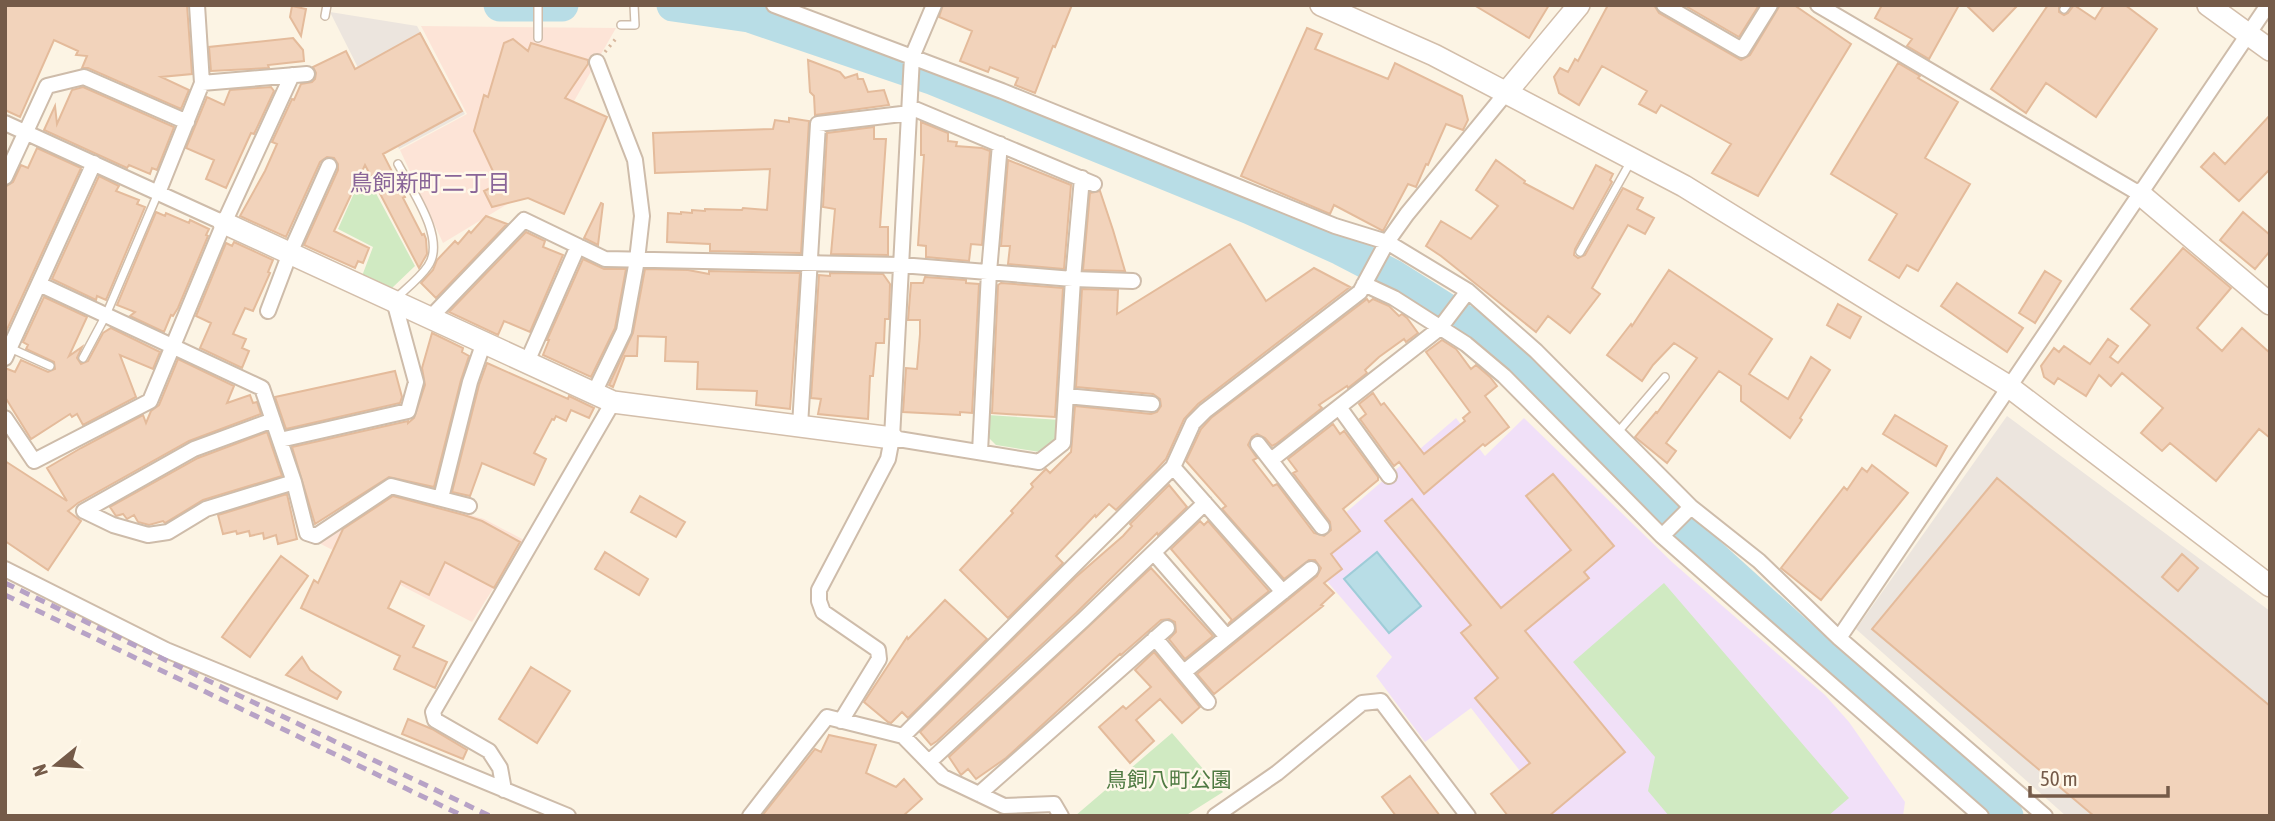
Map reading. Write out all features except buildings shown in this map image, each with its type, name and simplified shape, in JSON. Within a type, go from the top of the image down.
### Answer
[{"type":"street","points":[[158,193],[202,83],[197,5]]},
{"type":"street","points":[[775,5],[1335,226],[1387,242],[1468,291],[1536,351],[1691,507],[1759,562],[1839,638],[2045,816]]},
{"type":"street","points":[[841,721],[879,659],[878,650],[824,612],[819,601],[819,590],[888,459],[892,438],[912,57],[934,5]]},
{"type":"street","points":[[1321,5],[1434,55],[1684,186],[2008,386],[2270,586]]},
{"type":"street","points":[[903,736],[1173,467],[1193,423],[1205,411],[1360,292],[1387,242],[1579,5]]},
{"type":"street","points":[[1664,5],[1742,50],[1770,5]]},
{"type":"street","points":[[1818,5],[2140,194],[2270,304]]},
{"type":"street","points":[[2208,5],[2270,50]]},
{"type":"street","points":[[1839,638],[2268,5]]},
{"type":"street","points":[[593,393],[624,331],[642,216],[635,160],[597,62]]},
{"type":"street","points":[[202,83],[307,74]]},
{"type":"street","points":[[5,418],[34,461],[150,401],[224,223],[292,75]]},
{"type":"street","points":[[5,177],[47,86],[84,77],[187,122]]},
{"type":"street","points":[[5,123],[613,402],[892,438],[1039,462],[1063,443],[1073,279],[1088,181],[910,110],[818,124],[800,426]]},
{"type":"street","points":[[980,452],[989,272],[1000,144]]},
{"type":"street","points":[[7,353],[93,163]]},
{"type":"street","points":[[268,311],[290,253],[329,166]]},
{"type":"street","points":[[430,318],[524,220],[606,259],[901,265],[1073,279],[1133,281]]},
{"type":"street","points":[[527,362],[578,246]]},
{"type":"street","points":[[1365,281],[1466,344],[1504,376],[1662,536],[1981,816]]},
{"type":"street","points":[[39,284],[262,388],[294,482],[307,533],[316,536],[391,486],[469,506]]},
{"type":"street","points":[[1271,460],[1440,328],[1468,291]]},
{"type":"street","points":[[280,440],[408,411],[416,382],[394,301]]},
{"type":"street","points":[[441,498],[470,382],[484,342]]},
{"type":"street","points":[[1066,396],[1152,404]]},
{"type":"street","points":[[504,790],[500,768],[489,751],[435,720],[433,712],[613,402]]},
{"type":"street","points":[[1339,407],[1390,475]]},
{"type":"street","points":[[273,420],[194,449],[84,511],[113,525],[148,535],[168,532],[206,509],[294,482]]},
{"type":"street","points":[[1258,444],[1322,527]]},
{"type":"street","points":[[1173,467],[1283,592]]},
{"type":"street","points":[[929,762],[1205,503]]},
{"type":"street","points":[[1662,536],[1691,507]]},
{"type":"street","points":[[1154,553],[1227,637]]},
{"type":"street","points":[[5,569],[166,650],[568,816]]},
{"type":"street","points":[[1184,672],[1311,569]]},
{"type":"street","points":[[978,794],[1161,633],[1184,672],[1208,702]]},
{"type":"street","points":[[1215,816],[1277,773],[1362,703],[1381,701],[1468,816]]},
{"type":"street","points":[[750,816],[827,717],[903,736],[943,777],[1004,806],[1054,804],[1061,816]]},
{"type":"lane","points":[[325,16],[327,5]]},
{"type":"lane","points":[[538,5],[538,38]]},
{"type":"lane","points":[[621,25],[635,25],[634,5]]},
{"type":"lane","points":[[1580,253],[1633,159]]},
{"type":"lane","points":[[394,301],[429,265],[435,247],[429,224],[398,163]]},
{"type":"lane","points":[[83,358],[106,315],[158,193]]},
{"type":"lane","points":[[7,353],[50,366]]},
{"type":"lane","points":[[1617,433],[1665,377]]},
{"type":"path","points":[[597,62],[619,35],[621,25]]},
{"type":"shaded area","points":[[330,12],[417,26],[465,114],[399,149]]},
{"type":"shaded area","points":[[421,26],[616,28],[519,197],[443,243],[400,150],[467,114]]},
{"type":"shaded area","points":[[2007,416],[2270,611],[2270,816],[2066,816],[1856,629]]},
{"type":"shaded area","points":[[1456,418],[1485,456],[1524,418],[1672,562],[1825,695],[1849,722],[1905,802],[1903,816],[1555,816],[1471,708],[1425,742],[1376,676],[1392,657],[1301,551]]},
{"type":"shaded area","points":[[392,492],[484,519],[524,540],[472,622],[319,543]]},
{"type":"green space","points":[[364,171],[415,266],[392,288],[362,276],[373,247],[338,229]]},
{"type":"green space","points":[[988,415],[1060,420],[1060,435],[1040,452],[996,445],[987,436]]},
{"type":"green space","points":[[1664,583],[1849,798],[1828,816],[1669,816],[1648,791],[1655,757],[1573,662]]},
{"type":"green space","name":"鳥飼八町公園","points":[[1172,733],[1223,792],[1185,816],[1075,816]]},
{"type":"water","points":[[1377,552],[1421,606],[1389,633],[1344,579]]},
{"type":"waterway","points":[[500,5],[562,5]]},
{"type":"waterway","points":[[673,5],[749,16],[934,79],[1250,208],[1393,276],[1464,321],[1523,372],[1659,508],[1830,663],[2007,816]]},
{"type":"railway","points":[[5,583],[490,816]]},
{"type":"railway","points":[[5,595],[463,816]]},
{"type":"district","name":"鳥飼新町二丁目","points":[[430,183]]}]
